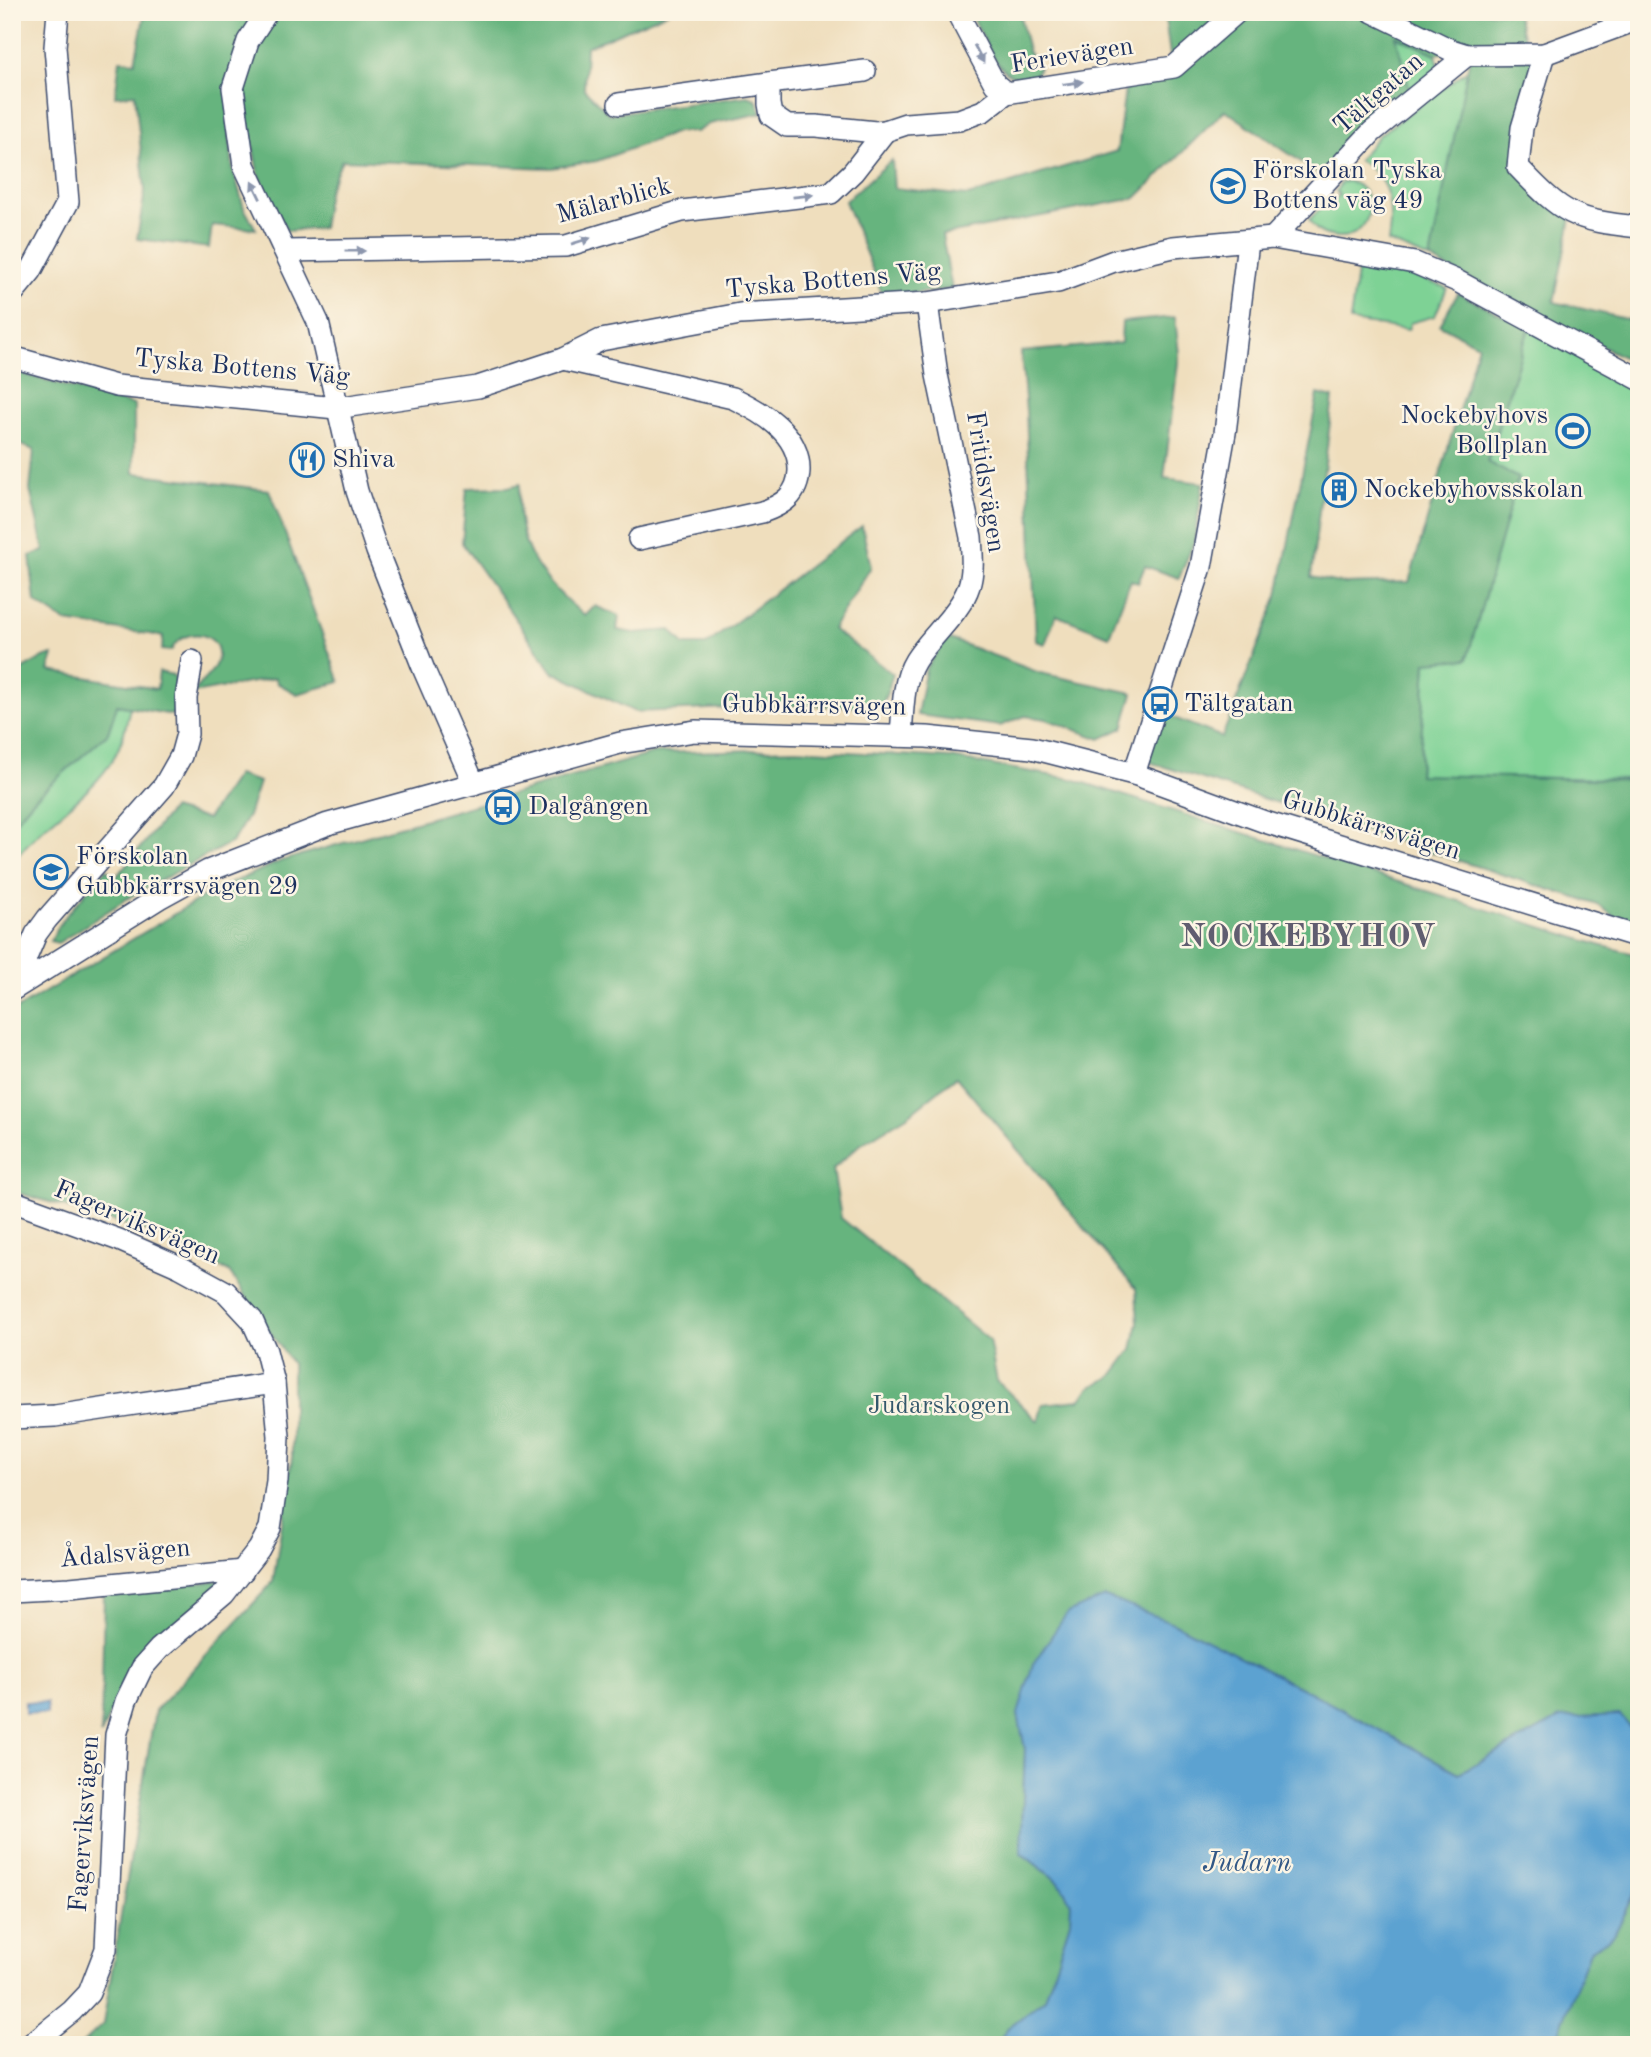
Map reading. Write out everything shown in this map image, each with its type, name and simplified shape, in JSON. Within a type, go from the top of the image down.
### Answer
[{"type":"street","points":[[12,294],[31,271],[68,202],[55,47],[58,12]]},
{"type":"street","points":[[267,12],[248,41],[233,88],[244,165],[318,322],[357,491],[377,551],[424,670],[474,784]]},
{"type":"street","points":[[957,12],[995,84],[1006,93]]},
{"type":"street","name":"Ferievägen","points":[[769,83],[771,115],[787,126],[816,125],[886,131],[906,124],[959,120],[983,111],[1006,93],[1174,67],[1237,12]]},
{"type":"street","points":[[1373,12],[1451,50],[1467,55],[1544,54],[1639,19]]},
{"type":"street","points":[[1544,54],[1522,128],[1518,167],[1551,202],[1579,218],[1639,227]]},
{"type":"street","name":"Tältgatan","points":[[1273,238],[1372,132],[1467,55]]},
{"type":"street","points":[[619,104],[865,71]]},
{"type":"street","name":"Mälarblick","points":[[286,251],[566,246],[682,211],[831,192],[853,173],[886,131]]},
{"type":"street","name":"Tyska Bottens Väg","points":[[12,357],[116,386],[337,408],[478,387],[563,359],[601,340],[740,314],[927,303],[1058,282],[1114,261],[1173,247],[1273,238],[1415,262],[1457,281],[1639,379]]},
{"type":"street","points":[[1133,774],[1201,566],[1225,433],[1248,242]]},
{"type":"street","name":"Fritidsvägen","points":[[901,736],[906,687],[913,663],[950,617],[969,587],[972,562],[971,537],[937,375],[927,303]]},
{"type":"street","points":[[563,359],[733,398],[758,410],[782,430],[793,445],[799,460],[798,484],[782,505],[762,512],[639,539]]},
{"type":"street","points":[[30,978],[25,960],[36,934],[164,786],[181,756],[187,734],[186,698],[192,661]]},
{"type":"street","name":"Gubbkärrsvägen","points":[[12,990],[159,898],[208,871],[328,824],[620,743],[695,731],[927,737],[1032,748],[1133,774],[1265,822],[1639,937]]},
{"type":"street","name":"Fagerviksvägen","points":[[12,1201],[119,1240],[180,1267],[226,1292],[252,1320],[266,1351],[274,1383],[279,1436],[277,1481],[270,1528],[259,1549],[224,1594],[159,1649],[142,1668],[126,1701],[117,1735],[106,1948],[89,1993],[72,2011],[30,2045]]},
{"type":"street","points":[[12,1418],[55,1416],[274,1383]]},
{"type":"street","name":"Ådalsvägen","points":[[12,1591],[243,1571]]},
{"type":"green space","points":[[145,12],[256,12],[229,127],[233,169],[244,208],[256,229],[212,225],[209,248],[137,239],[145,191],[135,94],[115,96],[120,60],[135,62]]},
{"type":"green space","points":[[281,12],[669,12],[586,47],[584,89],[609,114],[748,96],[756,99],[762,113],[709,124],[696,132],[677,132],[597,161],[551,168],[342,160],[328,191],[322,228],[287,231],[258,173],[243,95],[247,68],[263,30]]},
{"type":"green space","points":[[969,12],[1019,12],[1028,51],[1039,67],[1035,77],[1022,79],[1001,68]]},
{"type":"green space","points":[[1164,12],[1516,12],[1527,48],[1539,46],[1520,167],[1572,214],[1554,302],[1639,322],[1639,365],[1430,259],[1472,46],[1436,54],[1396,36],[1410,92],[1319,174],[1225,110],[1136,198],[942,235],[952,289],[883,296],[845,201],[892,160],[894,188],[968,196],[1117,151],[1125,89],[1173,76]]},
{"type":"green space","points":[[1395,36],[1436,54],[1439,67],[1410,92]]},
{"type":"green space","points":[[1469,69],[1430,259],[1388,242],[1388,195],[1378,176],[1358,160],[1379,135]]},
{"type":"green space","points":[[1347,181],[1359,186],[1366,194],[1369,204],[1364,225],[1345,237],[1324,234],[1309,220],[1325,204],[1330,206],[1339,195],[1336,191],[1341,183]]},
{"type":"green space","points":[[1358,266],[1392,271],[1447,288],[1435,316],[1410,323],[1408,330],[1350,321]]},
{"type":"green space","points":[[1458,293],[1529,328],[1487,462],[1518,478],[1467,659],[1426,662],[1419,775],[1639,780],[1639,925],[1622,922],[1598,905],[1149,762],[1145,752],[1162,713],[1222,737],[1278,595],[1318,394],[1333,398],[1311,577],[1344,584],[1409,582],[1478,345],[1440,325]]},
{"type":"green space","points":[[1175,317],[1179,354],[1164,478],[1203,483],[1194,542],[1179,578],[1145,566],[1138,583],[1131,580],[1109,636],[1056,615],[1045,644],[1036,641],[1021,352],[1121,343],[1122,322]]},
{"type":"green space","points":[[1529,328],[1639,384],[1639,779],[1419,776],[1426,662]]},
{"type":"green space","points":[[12,371],[134,405],[134,473],[269,490],[340,682],[297,694],[277,683],[275,678],[194,693],[217,662],[217,648],[207,637],[184,637],[171,651],[162,650],[163,636],[66,622],[35,602],[30,556],[44,551],[30,490],[34,450],[12,441]]},
{"type":"green space","points":[[520,484],[519,506],[526,543],[543,574],[569,602],[585,616],[595,606],[619,616],[617,630],[634,633],[671,630],[684,645],[706,645],[862,526],[871,567],[832,629],[893,674],[882,707],[810,705],[635,712],[553,672],[462,543],[467,488]]},
{"type":"green space","points":[[947,638],[1040,673],[1133,693],[1123,728],[1100,739],[1046,719],[1025,716],[1000,726],[917,715],[926,668]]},
{"type":"green space","points":[[53,655],[49,671],[157,689],[159,672],[173,675],[180,686],[173,715],[117,705],[108,733],[35,798],[12,825],[12,675]]},
{"type":"green space","points":[[117,705],[130,707],[122,740],[113,759],[91,787],[36,836],[12,864],[12,825],[35,798],[108,733]]},
{"type":"green space","name":"Judarskogen","points":[[796,749],[951,758],[1072,779],[1599,945],[1639,955],[1639,1727],[1630,1728],[1620,1715],[1560,1718],[1459,1773],[1311,1693],[1171,1622],[1018,1714],[1025,1749],[1021,1853],[1059,1882],[1071,1903],[1070,1922],[1045,1999],[1008,2028],[996,2045],[81,2045],[103,2024],[155,1711],[273,1582],[292,1458],[292,1364],[229,1272],[157,1234],[12,1191],[12,1012],[211,892],[281,861],[654,753]],"holes":[[[956,1077],[1136,1289],[1138,1323],[1132,1349],[1111,1377],[1090,1387],[1080,1400],[1043,1404],[1038,1421],[997,1381],[989,1340],[841,1218],[833,1169],[858,1146],[907,1116]]]},
{"type":"green space","points":[[237,775],[259,782],[248,816],[232,842],[133,895],[58,943],[50,941],[63,919],[106,869],[116,877],[172,809],[207,819]]},
{"type":"green space","points":[[219,1581],[222,1584],[138,1657],[119,1691],[101,1735],[104,1593]]},
{"type":"green space","points":[[1639,1885],[1639,2045],[1554,2045],[1590,1951],[1614,1935]]},
{"type":"water","name":"Judarn","points":[[1105,1597],[1171,1622],[1311,1693],[1459,1773],[1560,1718],[1620,1715],[1639,1738],[1639,1885],[1614,1935],[1590,1951],[1554,2045],[996,2045],[1008,2028],[1045,1999],[1070,1922],[1071,1903],[1059,1882],[1021,1853],[1025,1749],[1018,1714],[1033,1664],[1067,1613]]},
{"type":"water","points":[[25,1702],[47,1703],[47,1714],[25,1713]]},
{"type":"place","name":"Förskolan Tyska Bottens väg 49","points":[[1228,186]]},
{"type":"place","name":"Nockebyhovs Bollplan","points":[[1573,431]]},
{"type":"place","name":"Shiva","points":[[307,460]]},
{"type":"place","name":"Nockebyhovsskolan","points":[[1339,490]]},
{"type":"place","name":"Tältgatan","points":[[1160,704]]},
{"type":"place","name":"Dalgången","points":[[503,807]]},
{"type":"place","name":"Förskolan Gubbkärrsvägen 29","points":[[51,872]]},
{"type":"district","name":"NOCKEBYHOV","points":[[1309,937]]}]
